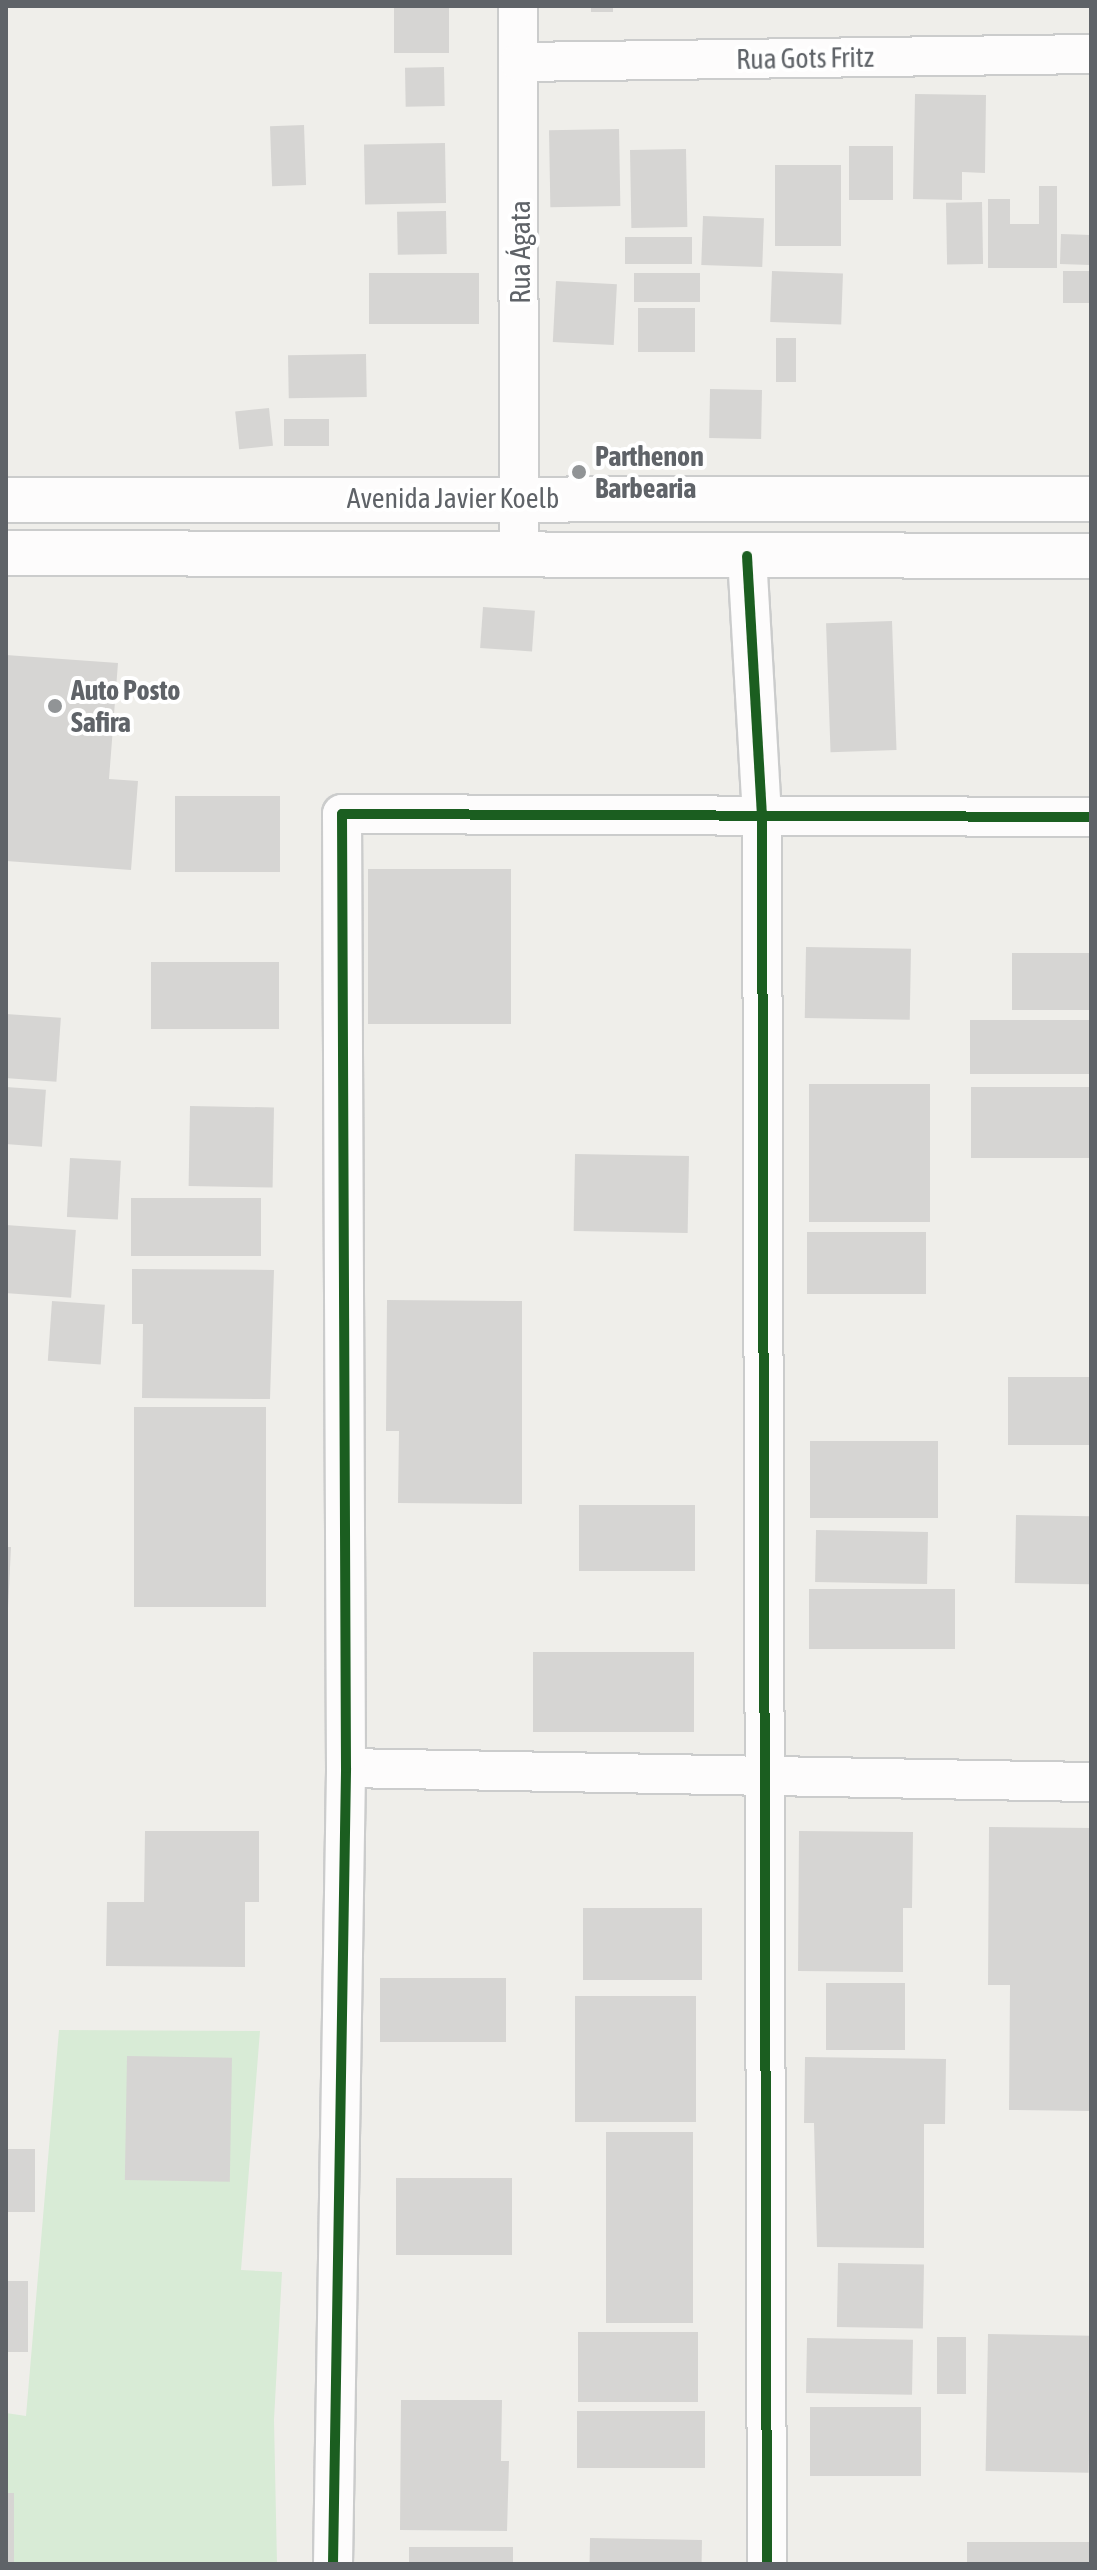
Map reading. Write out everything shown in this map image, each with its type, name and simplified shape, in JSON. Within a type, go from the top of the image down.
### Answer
[{"type":"street","name":"Rua Ágata","points":[[518,6],[519,555]]},
{"type":"street","name":"Rua Gots Fritz","points":[[519,62],[1091,54]]},
{"type":"street","name":"Avenida Javier Koelb","points":[[6,500],[521,497],[1091,499]]},
{"type":"street","name":"Avenida Javier Koelb","points":[[6,553],[1091,556]]},
{"type":"street","points":[[747,556],[762,813],[768,1772],[767,2564]]},
{"type":"street","points":[[333,2564],[346,1768],[342,814],[762,813],[1091,817]]},
{"type":"street","points":[[346,1768],[768,1772],[1091,1782]]},
{"type":"green space","points":[[59,2030],[260,2031],[241,2270],[282,2272],[274,2420],[277,2564],[6,2564],[6,2413],[26,2416]]},
{"type":"building","points":[[394,6],[449,6],[449,53],[394,53]]},
{"type":"building","points":[[591,6],[613,6],[613,12],[591,12]]},
{"type":"building","points":[[444,67],[445,106],[406,107],[405,68]]},
{"type":"building","points":[[915,94],[986,95],[985,173],[962,172],[962,200],[913,199]]},
{"type":"building","points":[[304,125],[306,185],[272,186],[270,126]]},
{"type":"building","points":[[619,129],[620,206],[550,207],[549,130]]},
{"type":"building","points":[[445,143],[446,203],[365,204],[364,144]]},
{"type":"building","points":[[849,146],[893,146],[893,200],[849,200]]},
{"type":"building","points":[[686,149],[687,227],[631,228],[630,150]]},
{"type":"building","points":[[775,165],[841,165],[841,246],[775,246]]},
{"type":"building","points":[[1039,186],[1057,186],[1057,268],[988,268],[988,199],[1010,199],[1010,224],[1039,224]]},
{"type":"building","points":[[982,202],[983,264],[947,265],[946,203]]},
{"type":"building","points":[[446,211],[447,254],[398,255],[397,212]]},
{"type":"building","points":[[703,216],[764,218],[762,267],[701,265]]},
{"type":"building","points":[[1061,234],[1091,235],[1090,265],[1060,264]]},
{"type":"building","points":[[625,237],[692,237],[692,264],[625,264]]},
{"type":"building","points":[[772,271],[843,273],[841,324],[770,322]]},
{"type":"building","points":[[1063,271],[1091,271],[1091,303],[1063,303]]},
{"type":"building","points":[[369,273],[479,273],[479,324],[369,324]]},
{"type":"building","points":[[634,273],[700,273],[700,302],[634,302]]},
{"type":"building","points":[[556,281],[617,284],[614,345],[553,342]]},
{"type":"building","points":[[638,308],[695,308],[695,352],[638,352]]},
{"type":"building","points":[[776,338],[796,338],[796,382],[776,382]]},
{"type":"building","points":[[366,354],[367,397],[289,398],[288,355]]},
{"type":"building","points":[[710,389],[762,390],[761,439],[709,438]]},
{"type":"building","points":[[269,408],[273,446],[239,449],[235,412]]},
{"type":"building","points":[[284,419],[329,419],[329,446],[284,446]]},
{"type":"building","points":[[483,607],[535,611],[532,652],[480,648]]},
{"type":"building","points":[[892,621],[897,750],[831,752],[826,623]]},
{"type":"building","points":[[6,655],[118,663],[109,779],[138,781],[131,870],[6,861]]},
{"type":"building","points":[[175,796],[280,796],[280,872],[175,872]]},
{"type":"building","points":[[368,869],[511,869],[511,1024],[368,1024]]},
{"type":"building","points":[[806,947],[911,949],[910,1020],[805,1018]]},
{"type":"building","points":[[1012,953],[1091,953],[1091,1010],[1012,1010]]},
{"type":"building","points":[[151,962],[279,962],[279,1029],[151,1029]]},
{"type":"building","points":[[6,1014],[61,1018],[56,1082],[6,1078]]},
{"type":"building","points":[[970,1020],[1091,1020],[1091,1074],[970,1074]]},
{"type":"building","points":[[809,1084],[930,1084],[930,1222],[809,1222]]},
{"type":"building","points":[[6,1087],[46,1090],[42,1147],[6,1144]]},
{"type":"building","points":[[971,1087],[1091,1087],[1091,1158],[971,1158]]},
{"type":"building","points":[[190,1106],[274,1107],[273,1187],[189,1186]]},
{"type":"building","points":[[575,1154],[689,1156],[688,1233],[574,1231]]},
{"type":"building","points":[[70,1158],[121,1161],[118,1220],[67,1217]]},
{"type":"building","points":[[131,1198],[261,1198],[261,1256],[131,1256]]},
{"type":"building","points":[[6,1225],[76,1230],[71,1298],[6,1293]]},
{"type":"building","points":[[807,1232],[926,1232],[926,1294],[807,1294]]},
{"type":"building","points":[[132,1269],[274,1270],[270,1399],[142,1398],[143,1324],[132,1324]]},
{"type":"building","points":[[387,1300],[522,1301],[522,1504],[398,1503],[399,1431],[386,1431]]},
{"type":"building","points":[[52,1301],[105,1305],[101,1365],[48,1361]]},
{"type":"building","points":[[1008,1377],[1091,1377],[1091,1445],[1008,1445]]},
{"type":"building","points":[[134,1407],[266,1407],[266,1607],[134,1607]]},
{"type":"building","points":[[810,1441],[938,1441],[938,1518],[810,1518]]},
{"type":"building","points":[[579,1505],[695,1505],[695,1571],[579,1571]]},
{"type":"building","points":[[1016,1515],[1091,1516],[1090,1584],[1015,1583]]},
{"type":"building","points":[[816,1530],[928,1532],[927,1584],[815,1582]]},
{"type":"building","points":[[6,1547],[11,1547],[8,1608],[6,1608]]},
{"type":"building","points":[[809,1589],[955,1589],[955,1649],[809,1649]]},
{"type":"building","points":[[533,1652],[694,1652],[694,1732],[533,1732]]},
{"type":"building","points":[[989,1827],[1091,1828],[1091,2111],[1009,2110],[1010,1985],[988,1985]]},
{"type":"building","points":[[145,1831],[259,1831],[259,1902],[245,1902],[245,1967],[106,1966],[107,1902],[144,1902]]},
{"type":"building","points":[[799,1831],[913,1832],[912,1908],[903,1908],[903,1972],[798,1971]]},
{"type":"building","points":[[583,1908],[702,1908],[702,1980],[583,1980]]},
{"type":"building","points":[[380,1978],[506,1978],[506,2042],[380,2042]]},
{"type":"building","points":[[826,1983],[905,1983],[905,2050],[826,2050]]},
{"type":"building","points":[[575,1996],[696,1996],[696,2122],[575,2122]]},
{"type":"building","points":[[127,2056],[232,2058],[230,2182],[125,2180]]},
{"type":"building","points":[[805,2057],[946,2059],[945,2124],[924,2124],[924,2248],[817,2247],[814,2123],[804,2123]]},
{"type":"building","points":[[606,2132],[693,2132],[693,2323],[606,2323]]},
{"type":"building","points":[[6,2149],[35,2149],[35,2212],[6,2212]]},
{"type":"building","points":[[396,2178],[512,2178],[512,2255],[396,2255]]},
{"type":"building","points":[[838,2263],[924,2265],[923,2328],[837,2327]]},
{"type":"building","points":[[6,2281],[28,2281],[28,2352],[6,2352]]},
{"type":"building","points":[[578,2332],[698,2332],[698,2402],[578,2402]]},
{"type":"building","points":[[988,2334],[1091,2336],[1089,2473],[986,2471]]},
{"type":"building","points":[[937,2337],[966,2337],[966,2394],[937,2394]]},
{"type":"building","points":[[807,2338],[913,2340],[912,2395],[806,2393]]},
{"type":"building","points":[[401,2400],[502,2400],[501,2461],[509,2461],[507,2531],[400,2530]]},
{"type":"building","points":[[810,2407],[921,2407],[921,2476],[810,2476]]},
{"type":"building","points":[[577,2411],[705,2411],[705,2468],[577,2468]]},
{"type":"building","points":[[6,2493],[14,2493],[14,2564],[6,2564]]},
{"type":"building","points":[[590,2538],[702,2540],[702,2564],[590,2564]]},
{"type":"building","points":[[967,2542],[1091,2542],[1091,2564],[967,2564]]},
{"type":"building","points":[[409,2547],[513,2547],[513,2564],[409,2564]]},
{"type":"cycle path","points":[[747,556],[762,813],[767,2564]]},
{"type":"cycle path","points":[[333,2564],[346,1768],[342,814],[1091,817]]},
{"type":"place","name":"Parthenon Barbearia","points":[[579,472]]},
{"type":"place","name":"Auto Posto Safira","points":[[55,706]]}]
